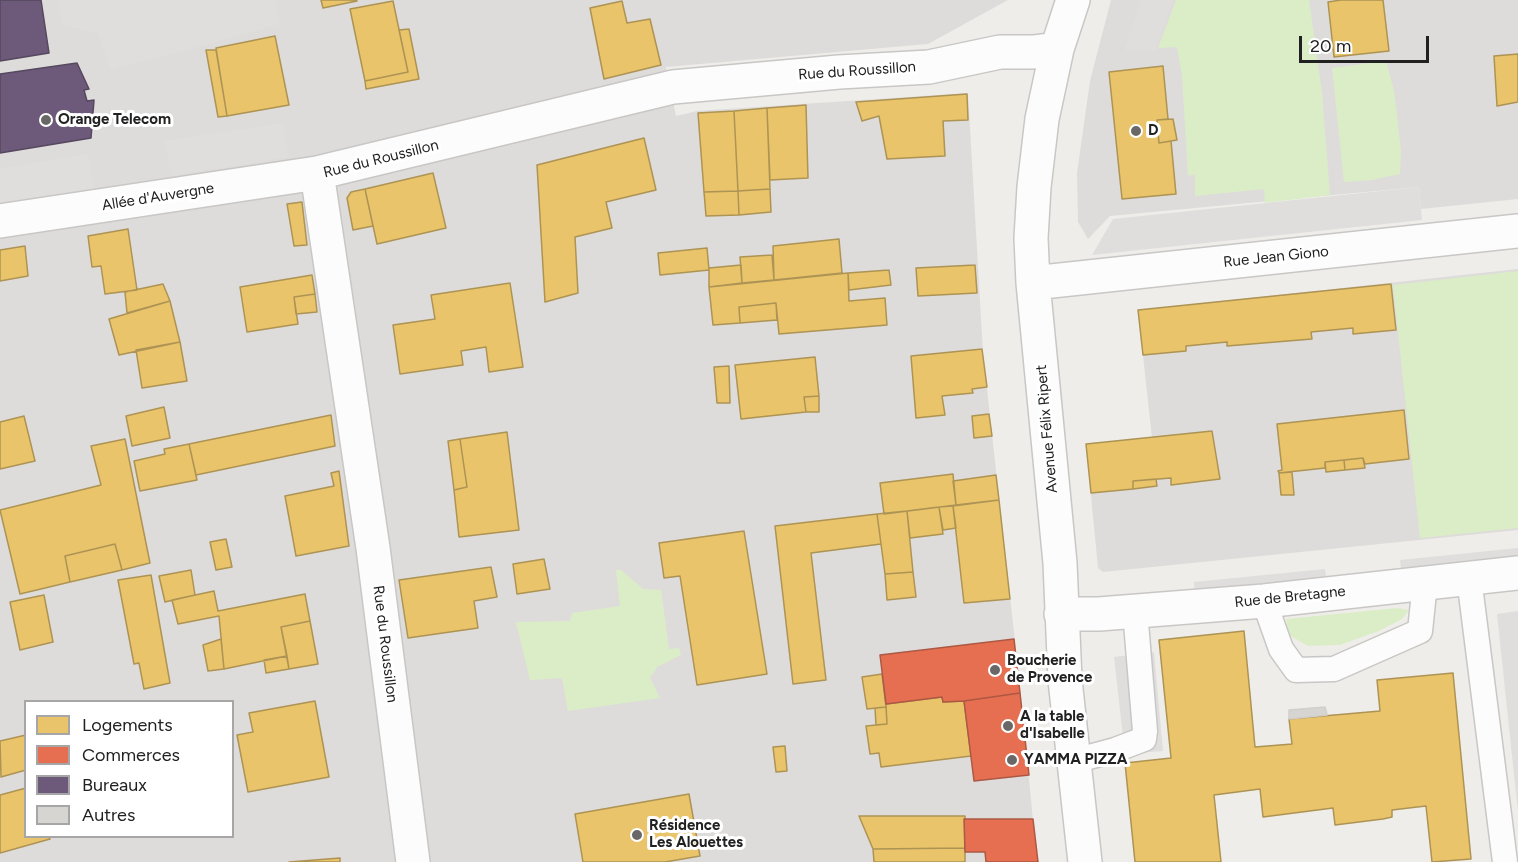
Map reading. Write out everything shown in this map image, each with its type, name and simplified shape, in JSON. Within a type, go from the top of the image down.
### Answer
[{"type":"street","name":"Avenue Félix Ripert","points":[[1073,0],[1057,50],[1042,119],[1031,238],[1033,283],[1060,563],[1065,680],[1085,862]]},
{"type":"street","name":"Rue du Roussillon","points":[[413,862],[373,548],[317,173],[673,87],[840,72],[929,67],[1000,52],[1057,50]]},
{"type":"street","name":"Allée d'Auvergne","points":[[0,221],[317,173]]},
{"type":"street","name":"Rue Jean Giono","points":[[1033,283],[1518,231]]},
{"type":"street","name":"Rue de Bretagne","points":[[1061,614],[1264,601],[1518,573]]},
{"type":"lane","points":[[1469,578],[1505,862]]},
{"type":"lane","points":[[1264,601],[1281,650],[1296,670],[1334,669],[1420,631],[1425,583]]},
{"type":"lane","points":[[1074,761],[1144,739],[1135,611]]},
{"type":"shaded area","points":[[0,0],[1008,0],[928,44],[666,67],[676,116],[697,111],[968,93],[983,353],[1037,862],[0,862]]},
{"type":"shaded area","points":[[58,0],[276,0],[279,24],[111,69],[97,33],[62,25]]},
{"type":"shaded area","points":[[1111,0],[1518,0],[1518,199],[1421,209],[1419,187],[1110,216],[1088,239],[1078,222],[1077,173],[1090,81]]},
{"type":"shaded area","points":[[1141,0],[1173,0],[1156,50],[1125,50]]},
{"type":"shaded area","points":[[283,123],[289,157],[172,176],[165,141]]},
{"type":"shaded area","points":[[88,154],[94,189],[0,204],[0,169]]},
{"type":"shaded area","points":[[1419,187],[1422,220],[1092,255],[1113,219]]},
{"type":"shaded area","points":[[1518,269],[1518,530],[1103,572],[1098,568],[1086,444],[1152,438],[1138,310]]},
{"type":"shaded area","points":[[1518,548],[1518,563],[1402,575],[1400,560]]},
{"type":"shaded area","points":[[1325,569],[1327,582],[1195,596],[1194,582]]},
{"type":"shaded area","points":[[1518,611],[1518,812],[1497,614]]},
{"type":"shaded area","points":[[1154,652],[1163,751],[1125,754],[1114,657]]},
{"type":"green space","points":[[1176,0],[1309,0],[1322,93],[1330,195],[1265,203],[1264,189],[1195,196],[1195,174],[1188,176],[1182,75],[1177,47],[1158,48]]},
{"type":"green space","points":[[1386,61],[1394,91],[1401,151],[1400,174],[1372,180],[1344,182],[1332,68]]},
{"type":"green space","points":[[1518,271],[1518,528],[1420,538],[1393,285]]},
{"type":"green space","points":[[616,570],[621,570],[643,589],[661,590],[669,649],[679,648],[681,655],[657,667],[650,678],[660,698],[568,711],[562,678],[530,680],[516,622],[570,621],[572,613],[620,606]]},
{"type":"green space","points":[[1397,608],[1409,610],[1402,619],[1379,631],[1340,645],[1308,646],[1289,635],[1286,619]]},
{"type":"building: Logements","points":[[321,0],[356,0],[357,1],[323,8]]},
{"type":"building: Logements","points":[[1383,0],[1389,51],[1334,57],[1328,2]]},
{"type":"building: Logements","points":[[393,1],[408,72],[365,81],[350,9]]},
{"type":"building: Logements","points":[[622,1],[627,23],[650,19],[661,65],[604,79],[590,8]]},
{"type":"building: Logements","points":[[409,29],[419,79],[366,89],[365,81],[408,72],[399,30]]},
{"type":"building: Logements","points":[[275,36],[289,105],[227,116],[216,48]]},
{"type":"building: Logements","points":[[206,50],[216,50],[227,116],[218,117]]},
{"type":"building: Logements","points":[[1518,54],[1518,102],[1497,106],[1494,56]]},
{"type":"building: Logements","name":"D","points":[[1163,66],[1168,119],[1157,120],[1159,143],[1171,141],[1176,194],[1122,199],[1109,72]]},
{"type":"building: Logements","points":[[967,94],[968,120],[943,121],[945,156],[887,159],[879,116],[862,121],[856,102]]},
{"type":"building: Logements","points":[[806,105],[808,178],[770,180],[767,108]]},
{"type":"building: Logements","points":[[767,108],[770,189],[738,191],[734,111]]},
{"type":"building: Logements","points":[[734,111],[738,191],[704,192],[698,113]]},
{"type":"building: Logements","points":[[1173,119],[1177,140],[1159,143],[1157,120]]},
{"type":"building: Logements","points":[[644,138],[656,190],[606,202],[612,228],[575,237],[578,293],[545,302],[537,165]]},
{"type":"building: Logements","points":[[433,173],[446,228],[377,244],[365,189]]},
{"type":"building: Logements","points":[[365,189],[373,226],[353,230],[347,198],[351,192]]},
{"type":"building: Logements","points":[[770,189],[771,212],[739,215],[738,191]]},
{"type":"building: Logements","points":[[738,191],[739,215],[706,216],[704,192]]},
{"type":"building: Logements","points":[[302,202],[307,245],[294,246],[287,204]]},
{"type":"building: Logements","points":[[128,229],[137,290],[105,294],[101,266],[92,267],[88,236]]},
{"type":"building: Logements","points":[[839,239],[842,273],[774,280],[773,246]]},
{"type":"building: Logements","points":[[25,246],[28,276],[0,281],[0,250]]},
{"type":"building: Logements","points":[[707,248],[709,270],[660,275],[658,253]]},
{"type":"building: Logements","points":[[772,255],[774,280],[742,283],[740,257]]},
{"type":"building: Logements","points":[[741,265],[742,283],[709,287],[709,268]]},
{"type":"building: Logements","points":[[975,265],[977,293],[918,296],[916,268]]},
{"type":"building: Logements","points":[[889,270],[891,285],[849,290],[848,273]]},
{"type":"building: Logements","points":[[848,273],[849,301],[885,298],[887,325],[779,334],[776,303],[739,307],[740,323],[713,325],[709,287]]},
{"type":"building: Logements","points":[[312,275],[315,294],[294,297],[298,324],[247,332],[240,287]]},
{"type":"building: Logements","points":[[510,283],[523,367],[489,372],[486,347],[461,351],[463,365],[400,374],[393,325],[435,319],[431,295]]},
{"type":"building: Logements","points":[[163,284],[170,301],[127,313],[125,292]]},
{"type":"building: Logements","points":[[1391,284],[1396,330],[1353,334],[1353,328],[1311,332],[1312,339],[1227,346],[1227,342],[1186,346],[1186,351],[1143,355],[1138,310]]},
{"type":"building: Logements","points":[[315,294],[317,312],[296,314],[294,297]]},
{"type":"building: Logements","points":[[170,301],[180,342],[119,355],[109,319]]},
{"type":"building: Logements","points":[[776,303],[777,320],[740,323],[739,307]]},
{"type":"building: Logements","points":[[180,342],[187,381],[142,388],[136,350]]},
{"type":"building: Logements","points":[[982,349],[987,387],[972,389],[973,393],[942,396],[945,415],[916,418],[911,356]]},
{"type":"building: Logements","points":[[815,357],[819,396],[804,397],[806,412],[741,419],[735,365]]},
{"type":"building: Logements","points":[[729,366],[730,403],[717,403],[714,367]]},
{"type":"building: Logements","points":[[819,396],[819,412],[806,412],[804,397]]},
{"type":"building: Logements","points":[[164,407],[170,438],[132,446],[126,416]]},
{"type":"building: Logements","points":[[1404,410],[1409,459],[1365,464],[1363,458],[1325,462],[1325,468],[1279,473],[1278,471],[1282,470],[1277,424]]},
{"type":"building: Logements","points":[[989,414],[992,436],[974,438],[972,416]]},
{"type":"building: Logements","points":[[331,415],[335,446],[196,475],[189,444]]},
{"type":"building: Logements","points":[[24,416],[35,461],[0,469],[0,422]]},
{"type":"building: Logements","points":[[1212,431],[1220,479],[1171,485],[1171,478],[1133,481],[1133,489],[1091,493],[1086,444]]},
{"type":"building: Logements","points":[[507,432],[519,530],[459,537],[454,490],[467,487],[460,439]]},
{"type":"building: Logements","points":[[125,439],[150,563],[122,570],[115,544],[65,556],[70,582],[20,594],[0,510],[101,485],[91,446]]},
{"type":"building: Logements","points":[[460,439],[467,487],[454,490],[448,441]]},
{"type":"building: Logements","points":[[189,444],[197,480],[140,491],[134,461],[165,454],[164,449]]},
{"type":"building: Logements","points":[[1363,458],[1365,468],[1345,470],[1344,460]]},
{"type":"building: Logements","points":[[1344,460],[1345,470],[1326,472],[1325,462]]},
{"type":"building: Logements","points":[[339,471],[349,546],[296,556],[285,496],[334,486],[331,473]]},
{"type":"building: Logements","points":[[1292,472],[1294,495],[1281,495],[1279,473]]},
{"type":"building: Logements","points":[[953,474],[956,505],[884,514],[880,483]]},
{"type":"building: Logements","points":[[996,475],[999,500],[956,505],[953,481]]},
{"type":"building: Logements","points":[[1156,479],[1157,486],[1133,489],[1133,481]]},
{"type":"building: Logements","points":[[999,500],[1010,599],[964,603],[953,506]]},
{"type":"building: Logements","points":[[953,506],[956,528],[943,530],[939,507]]},
{"type":"building: Logements","points":[[939,507],[943,534],[910,538],[907,511]]},
{"type":"building: Logements","points":[[907,511],[913,572],[885,574],[877,514]]},
{"type":"building: Logements","points":[[877,514],[881,544],[811,553],[826,680],[793,684],[775,526]]},
{"type":"building: Logements","points":[[744,531],[767,674],[697,685],[680,576],[664,578],[659,543]]},
{"type":"building: Logements","points":[[226,539],[232,567],[216,570],[210,542]]},
{"type":"building: Logements","points":[[115,544],[122,570],[70,582],[65,556]]},
{"type":"building: Logements","points":[[544,559],[550,589],[517,594],[513,564]]},
{"type":"building: Logements","points":[[491,567],[497,597],[474,601],[478,628],[408,638],[399,580]]},
{"type":"building: Logements","points":[[191,570],[195,595],[165,602],[159,576]]},
{"type":"building: Logements","points":[[913,572],[916,597],[887,600],[885,574]]},
{"type":"building: Logements","points":[[151,575],[170,683],[144,689],[139,663],[134,664],[118,580]]},
{"type":"building: Logements","points":[[214,591],[218,611],[305,594],[310,621],[281,627],[287,656],[224,669],[219,616],[178,624],[172,600]]},
{"type":"building: Logements","points":[[44,595],[53,642],[20,650],[10,602]]},
{"type":"building: Logements","points":[[310,621],[318,664],[289,669],[281,627]]},
{"type":"building: Logements","points":[[1244,631],[1255,747],[1292,744],[1289,719],[1380,711],[1377,680],[1453,673],[1471,859],[1432,862],[1426,806],[1392,810],[1392,817],[1383,819],[1335,825],[1333,808],[1263,817],[1260,789],[1214,795],[1221,862],[1135,862],[1125,763],[1171,758],[1159,640]]},
{"type":"building: Logements","points":[[221,639],[224,669],[208,671],[203,645]]},
{"type":"building: Logements","points":[[287,656],[289,669],[266,673],[264,660]]},
{"type":"building: Logements","points":[[882,674],[886,707],[867,709],[862,677]]},
{"type":"building: Logements","points":[[942,697],[943,702],[964,701],[971,756],[881,767],[879,753],[870,754],[866,726],[887,724],[886,704]]},
{"type":"building: Logements","points":[[315,701],[329,777],[248,792],[237,735],[253,732],[249,713]]},
{"type":"building: Logements","points":[[886,707],[887,724],[876,725],[875,708]]},
{"type":"building: Logements","points":[[24,735],[24,771],[1,777],[0,741]]},
{"type":"building: Logements","points":[[785,746],[787,771],[776,772],[773,747]]},
{"type":"building: Logements","points":[[24,789],[24,838],[50,839],[0,853],[0,795]]},
{"type":"building: Logements","name":"Résidence Les Alouettes","points":[[689,794],[700,856],[665,862],[583,862],[575,814]]},
{"type":"building: Logements","points":[[859,816],[965,816],[965,848],[873,849]]},
{"type":"building: Logements","points":[[965,848],[965,862],[874,862],[873,849]]},
{"type":"building: Logements","points":[[340,858],[340,862],[289,862]]},
{"type":"building: Commerces","points":[[1014,639],[1020,693],[964,701],[943,702],[942,697],[886,704],[880,655]]},
{"type":"building: Commerces","points":[[1020,693],[1029,775],[974,781],[964,701]]},
{"type":"building: Commerces","points":[[964,819],[1033,819],[1038,862],[986,862],[985,852],[965,852]]},
{"type":"building: Bureaux","points":[[0,0],[41,0],[49,53],[0,61]]},
{"type":"building: Bureaux","name":"Orange Telecom","points":[[77,63],[89,89],[84,90],[87,101],[94,100],[91,138],[0,153],[0,74]]},
{"type":"building: Autres","points":[[1325,707],[1327,715],[1289,719],[1289,710]]},
{"type":"place","name":"Orange Telecom","points":[[46,120]]},
{"type":"place","name":"D","points":[[1136,131]]},
{"type":"place","name":"Boucherie de Provence","points":[[995,670]]},
{"type":"place","name":"A la table d'Isabelle","points":[[1008,726]]},
{"type":"place","name":"YAMMA PIZZA","points":[[1012,760]]},
{"type":"place","name":"Résidence Les Alouettes","points":[[637,835]]}]
